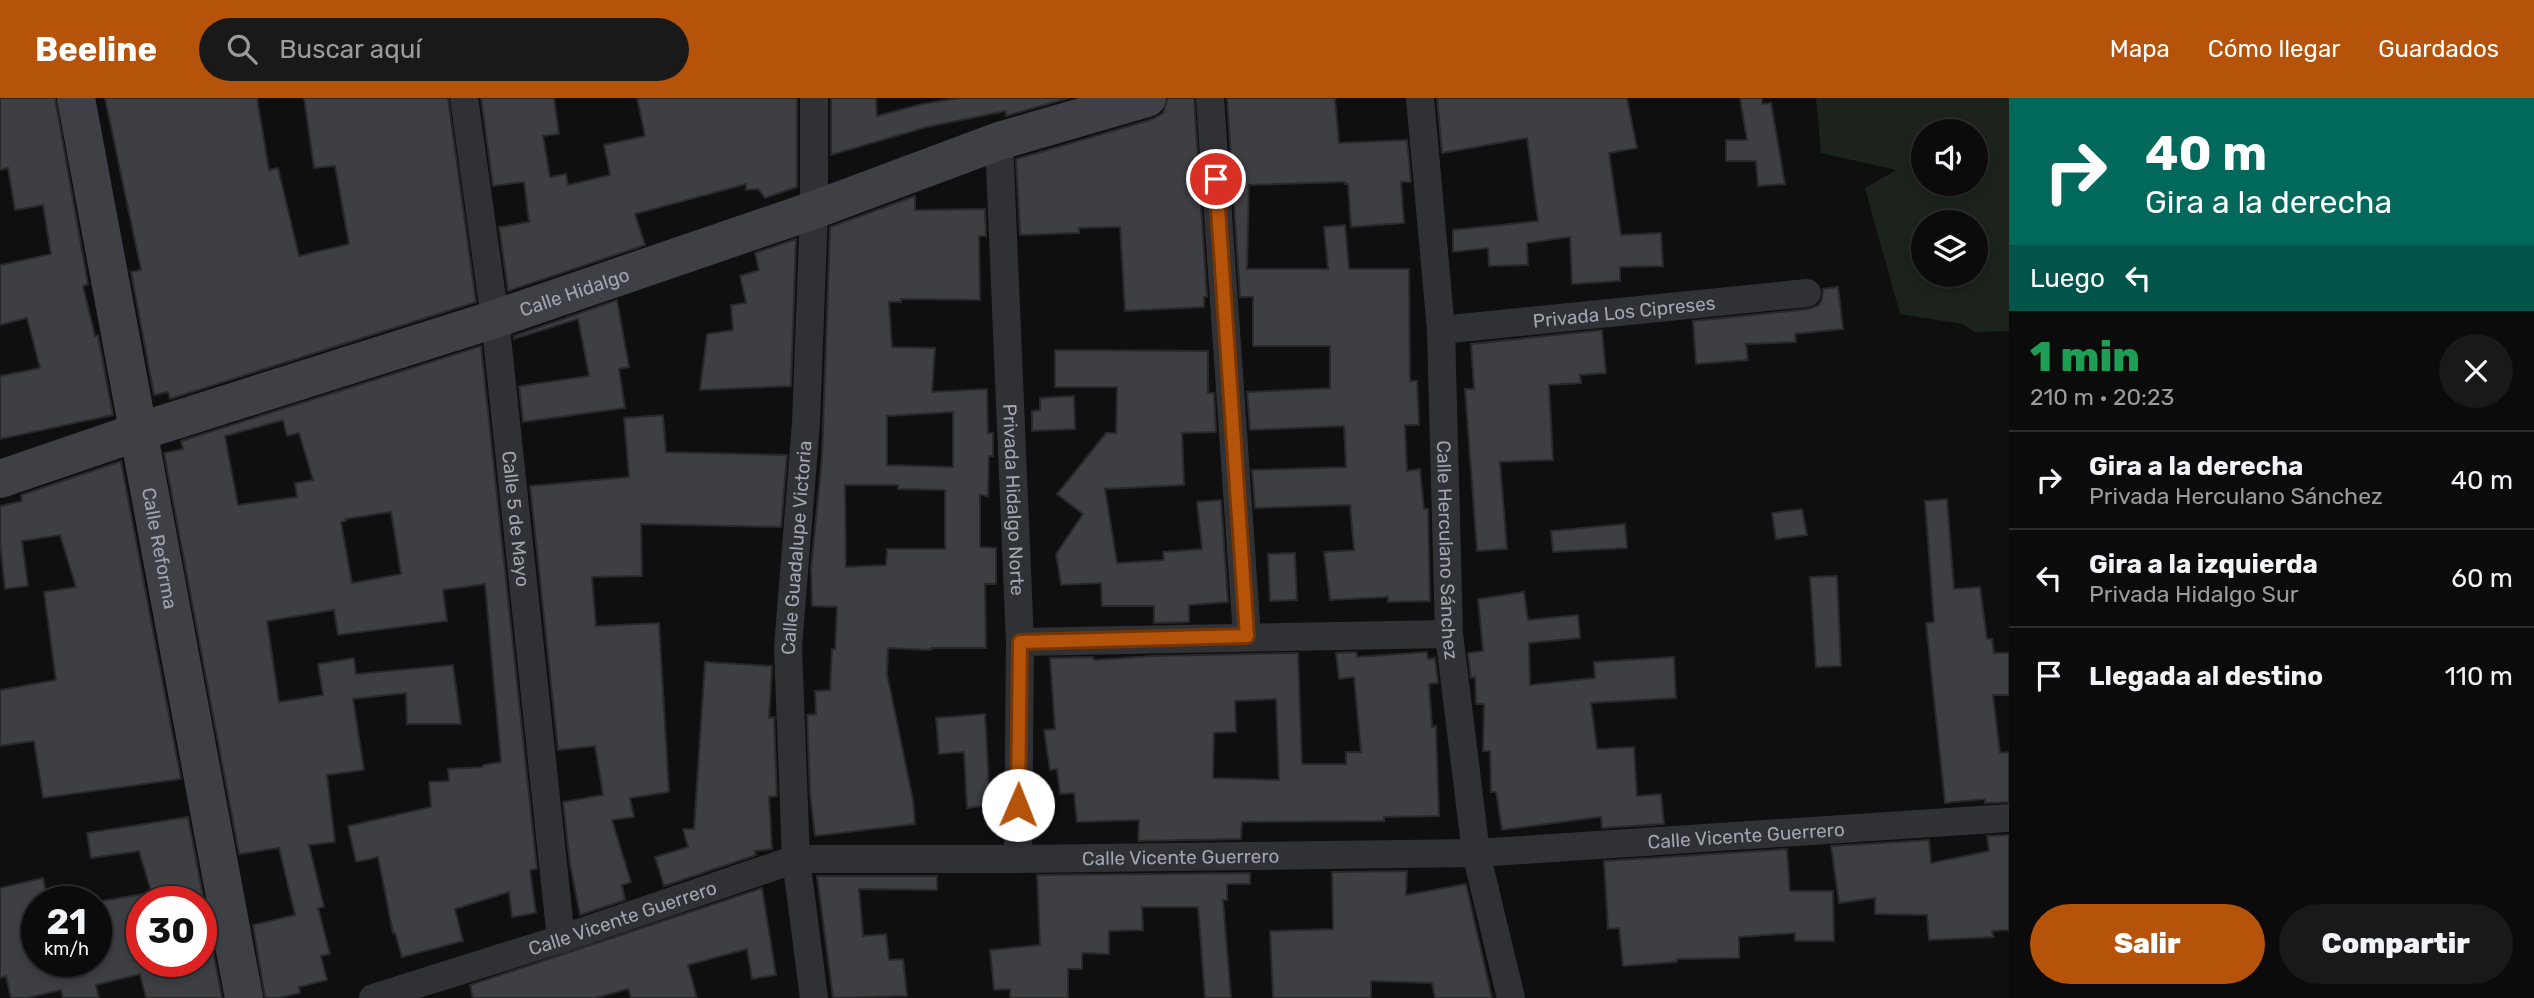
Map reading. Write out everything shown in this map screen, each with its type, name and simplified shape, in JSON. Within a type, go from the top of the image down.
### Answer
[{"type":"street","name":"Calle Reforma","points":[[76,98],[244,998]]},
{"type":"street","name":"Calle 5 de Mayo","points":[[464,98],[495,319],[561,939]]},
{"type":"street","name":"Calle Guadalupe Victoria","points":[[814,98],[814,210],[806,423],[788,648],[796,859],[814,998]]},
{"type":"street","name":"Calle Hidalgo","points":[[0,479],[138,432],[495,319],[814,210],[999,141],[1147,98]]},
{"type":"street","points":[[1210,98],[1247,636]]},
{"type":"street","name":"Calle Herculano Sánchez","points":[[1420,98],[1441,330],[1450,634],[1476,853],[1511,998]]},
{"type":"street","name":"Privada Hidalgo Norte","points":[[999,141],[1020,642],[1018,859]]},
{"type":"street","name":"Privada Los Cipreses","points":[[1441,330],[1808,293]]},
{"type":"street","points":[[1020,642],[1450,634]]},
{"type":"street","name":"Calle Vicente Guerrero","points":[[373,998],[561,939],[796,859],[1476,853],[2009,818]]},
{"type":"shaded area","points":[[1816,98],[2009,98],[2009,331],[1975,332],[1963,324],[1900,314],[1865,188],[1896,170],[1821,153]]},
{"type":"building","points":[[0,98],[55,98],[88,284],[83,286],[95,336],[98,335],[113,415],[0,439],[0,376],[40,368],[27,318],[0,325],[0,265],[51,254],[43,205],[15,210],[8,168],[0,170]]},
{"type":"building","points":[[105,98],[257,98],[269,170],[278,168],[299,256],[349,244],[335,166],[314,168],[304,98],[448,98],[476,302],[170,399],[168,392],[154,395],[131,272],[141,270]]},
{"type":"building","points":[[481,98],[554,98],[559,134],[543,136],[550,177],[566,174],[568,185],[610,175],[604,145],[645,136],[637,98],[797,98],[797,187],[765,198],[758,189],[746,190],[746,184],[635,214],[645,245],[508,291],[499,227],[529,222],[524,182],[493,186]]},
{"type":"building","points":[[831,98],[876,98],[877,116],[958,98],[1069,98],[1006,116],[1006,111],[927,127],[831,155]]},
{"type":"building","points":[[1168,98],[1194,98],[1207,297],[1204,297],[1204,307],[1125,311],[1120,227],[1079,228],[1079,233],[1020,235],[1016,159],[1153,119],[1163,113]]},
{"type":"building","points":[[1227,98],[1335,98],[1339,143],[1407,140],[1411,182],[1401,182],[1404,223],[1351,227],[1348,184],[1345,182],[1249,185],[1247,269],[1328,269],[1324,227],[1345,225],[1349,269],[1409,269],[1410,381],[1417,381],[1419,425],[1405,425],[1407,471],[1420,469],[1424,509],[1428,509],[1430,601],[1388,602],[1388,597],[1330,600],[1324,552],[1354,550],[1350,505],[1255,508],[1252,470],[1346,467],[1344,426],[1250,430],[1247,392],[1330,388],[1330,346],[1253,346],[1253,297],[1240,297]]},
{"type":"building","points":[[1437,98],[1627,98],[1637,148],[1609,153],[1621,235],[1661,233],[1663,266],[1620,267],[1620,281],[1572,284],[1570,237],[1527,243],[1528,265],[1489,266],[1488,248],[1453,252],[1453,230],[1538,221],[1527,138],[1442,153]]},
{"type":"building","points":[[1740,98],[1762,98],[1762,104],[1771,103],[1785,184],[1758,186],[1756,161],[1726,161],[1726,140],[1747,140]]},
{"type":"building","points":[[915,196],[915,210],[985,209],[986,236],[979,236],[980,300],[901,299],[901,302],[889,302],[892,347],[935,348],[932,392],[987,389],[988,433],[993,433],[993,456],[989,456],[988,496],[980,495],[980,547],[996,548],[996,584],[985,584],[986,648],[888,648],[887,674],[913,800],[915,824],[815,836],[810,794],[807,715],[816,714],[815,691],[830,690],[837,607],[812,606],[811,569],[822,456],[830,227]],"holes":[[[953,412],[953,467],[887,465],[887,416]],[[845,485],[898,485],[898,489],[945,490],[945,549],[887,549],[886,565],[846,567]]]},
{"type":"building","points":[[796,239],[791,386],[700,390],[707,334],[733,330],[731,305],[746,303],[740,276],[759,270],[755,253]]},
{"type":"building","points":[[1838,287],[1843,329],[1795,334],[1796,342],[1746,344],[1748,360],[1696,364],[1693,321],[1809,309],[1819,305],[1823,289]]},
{"type":"building","points":[[617,300],[629,367],[619,369],[625,408],[523,422],[519,386],[589,376],[578,319],[514,339],[514,336]]},
{"type":"building","points":[[1602,330],[1606,373],[1580,375],[1581,383],[1549,385],[1553,460],[1500,462],[1507,549],[1477,551],[1465,389],[1474,389],[1471,344]]},
{"type":"building","points":[[481,346],[537,869],[530,870],[536,913],[512,917],[509,892],[455,909],[463,941],[402,957],[393,933],[378,857],[356,862],[348,826],[431,807],[429,782],[449,781],[448,769],[483,767],[501,762],[485,584],[443,590],[447,621],[338,635],[334,610],[267,621],[279,702],[323,695],[318,664],[354,658],[356,674],[453,665],[461,724],[407,724],[406,693],[353,699],[364,770],[327,775],[335,842],[309,845],[324,907],[318,908],[330,954],[321,956],[327,980],[299,987],[300,993],[265,998],[253,925],[295,915],[279,848],[239,854],[164,453],[183,449],[181,441]],"holes":[[[283,420],[287,436],[299,433],[313,480],[295,483],[297,497],[238,505],[225,436]],[[391,512],[401,574],[352,583],[341,522],[346,521],[345,519]]]},
{"type":"building","points":[[1055,350],[1208,351],[1208,393],[1214,393],[1216,432],[1182,433],[1184,485],[1105,489],[1117,563],[1164,560],[1163,552],[1202,549],[1197,502],[1221,500],[1228,602],[1189,605],[1189,622],[1154,623],[1154,606],[1102,606],[1101,583],[1061,585],[1056,554],[1083,514],[1057,494],[1106,433],[1116,433],[1117,387],[1055,387]]},
{"type":"building","points":[[1074,396],[1075,429],[1032,431],[1032,411],[1040,410],[1040,398]]},
{"type":"building","points":[[663,415],[666,452],[787,455],[781,527],[641,524],[642,576],[592,577],[596,626],[659,623],[669,792],[630,798],[634,817],[612,820],[631,882],[622,885],[625,900],[580,915],[570,864],[563,802],[603,795],[595,746],[558,750],[530,486],[629,477],[624,418]]},
{"type":"building","points":[[121,461],[181,779],[43,798],[34,741],[0,746],[0,690],[56,680],[44,592],[76,587],[60,535],[22,541],[28,586],[5,589],[0,543],[0,506],[22,501],[21,495]]},
{"type":"building","points":[[1947,499],[1954,589],[1980,587],[1987,639],[1992,639],[1994,653],[2009,653],[2009,695],[1993,695],[2000,753],[2009,752],[2009,802],[1985,803],[1985,799],[1945,803],[1926,623],[1934,622],[1925,501]]},
{"type":"building","points":[[1802,509],[1807,535],[1776,539],[1772,513]]},
{"type":"building","points":[[1625,524],[1627,548],[1553,552],[1551,531]]},
{"type":"building","points":[[1295,553],[1297,600],[1270,601],[1268,554]]},
{"type":"building","points":[[1837,576],[1841,666],[1816,667],[1810,577]]},
{"type":"building","points":[[1524,592],[1528,620],[1578,615],[1580,638],[1529,643],[1530,685],[1595,678],[1594,662],[1674,657],[1676,698],[1591,703],[1597,749],[1634,747],[1637,796],[1661,794],[1664,824],[1602,828],[1601,817],[1502,830],[1496,792],[1491,792],[1490,751],[1483,751],[1484,704],[1476,704],[1475,677],[1471,678],[1468,653],[1483,651],[1478,599]]},
{"type":"building","points":[[1356,652],[1357,657],[1427,652],[1428,659],[1435,658],[1438,683],[1429,684],[1432,727],[1436,726],[1439,816],[1384,817],[1384,821],[1242,822],[1241,839],[1138,841],[1139,820],[1077,822],[1074,793],[1060,794],[1057,769],[1050,770],[1044,730],[1055,729],[1050,658],[1093,657],[1094,660],[1298,653],[1302,764],[1346,764],[1346,752],[1361,752],[1354,677],[1339,679],[1336,653]],"holes":[[[1276,699],[1279,780],[1213,778],[1214,733],[1236,732],[1235,701]]]},
{"type":"building","points":[[705,662],[772,666],[769,718],[774,717],[777,796],[769,797],[772,849],[755,851],[756,855],[664,886],[655,857],[688,847],[683,829],[694,829]]},
{"type":"building","points":[[985,714],[990,805],[967,808],[964,752],[939,754],[936,718]]},
{"type":"building","points":[[188,817],[201,886],[150,886],[139,851],[91,858],[87,833]]},
{"type":"building","points":[[2009,835],[2009,930],[1992,931],[1994,937],[1929,940],[1927,915],[1875,914],[1875,898],[1839,903],[1831,846],[1929,840],[1931,863],[1989,851],[1987,836]]},
{"type":"building","points":[[1787,849],[1790,891],[1833,891],[1834,941],[1795,941],[1795,933],[1739,937],[1739,958],[1677,959],[1677,962],[1623,966],[1619,928],[1608,929],[1604,861]]},
{"type":"building","points":[[1407,871],[1406,895],[1466,884],[1492,998],[1435,998],[1432,983],[1371,981],[1371,998],[1273,998],[1270,931],[1333,929],[1332,872]]},
{"type":"building","points":[[1250,873],[1250,884],[1227,884],[1227,900],[1223,900],[1231,998],[1205,998],[1198,907],[1142,907],[1143,930],[1109,931],[1109,954],[1082,953],[1082,969],[1068,969],[1068,998],[1010,998],[1010,989],[994,990],[990,950],[1040,945],[1037,875]]},
{"type":"building","points":[[817,876],[937,876],[937,890],[859,889],[863,936],[886,934],[889,960],[903,959],[907,996],[833,998]]},
{"type":"building","points":[[43,878],[45,886],[21,886],[21,977],[112,977],[112,899],[126,897],[128,977],[96,985],[99,998],[63,998],[61,990],[27,998],[11,998],[6,976],[0,978],[0,888]]},
{"type":"building","points":[[762,888],[776,975],[752,979],[747,949],[688,965],[697,998],[631,998],[628,989],[595,998],[473,998],[470,985]]},
{"type":"building","points":[[217,972],[222,998],[146,998],[141,977],[217,977]]},
{"type":"route","points":[[1018,805],[1020,642],[1247,636],[1216,179]]}]
